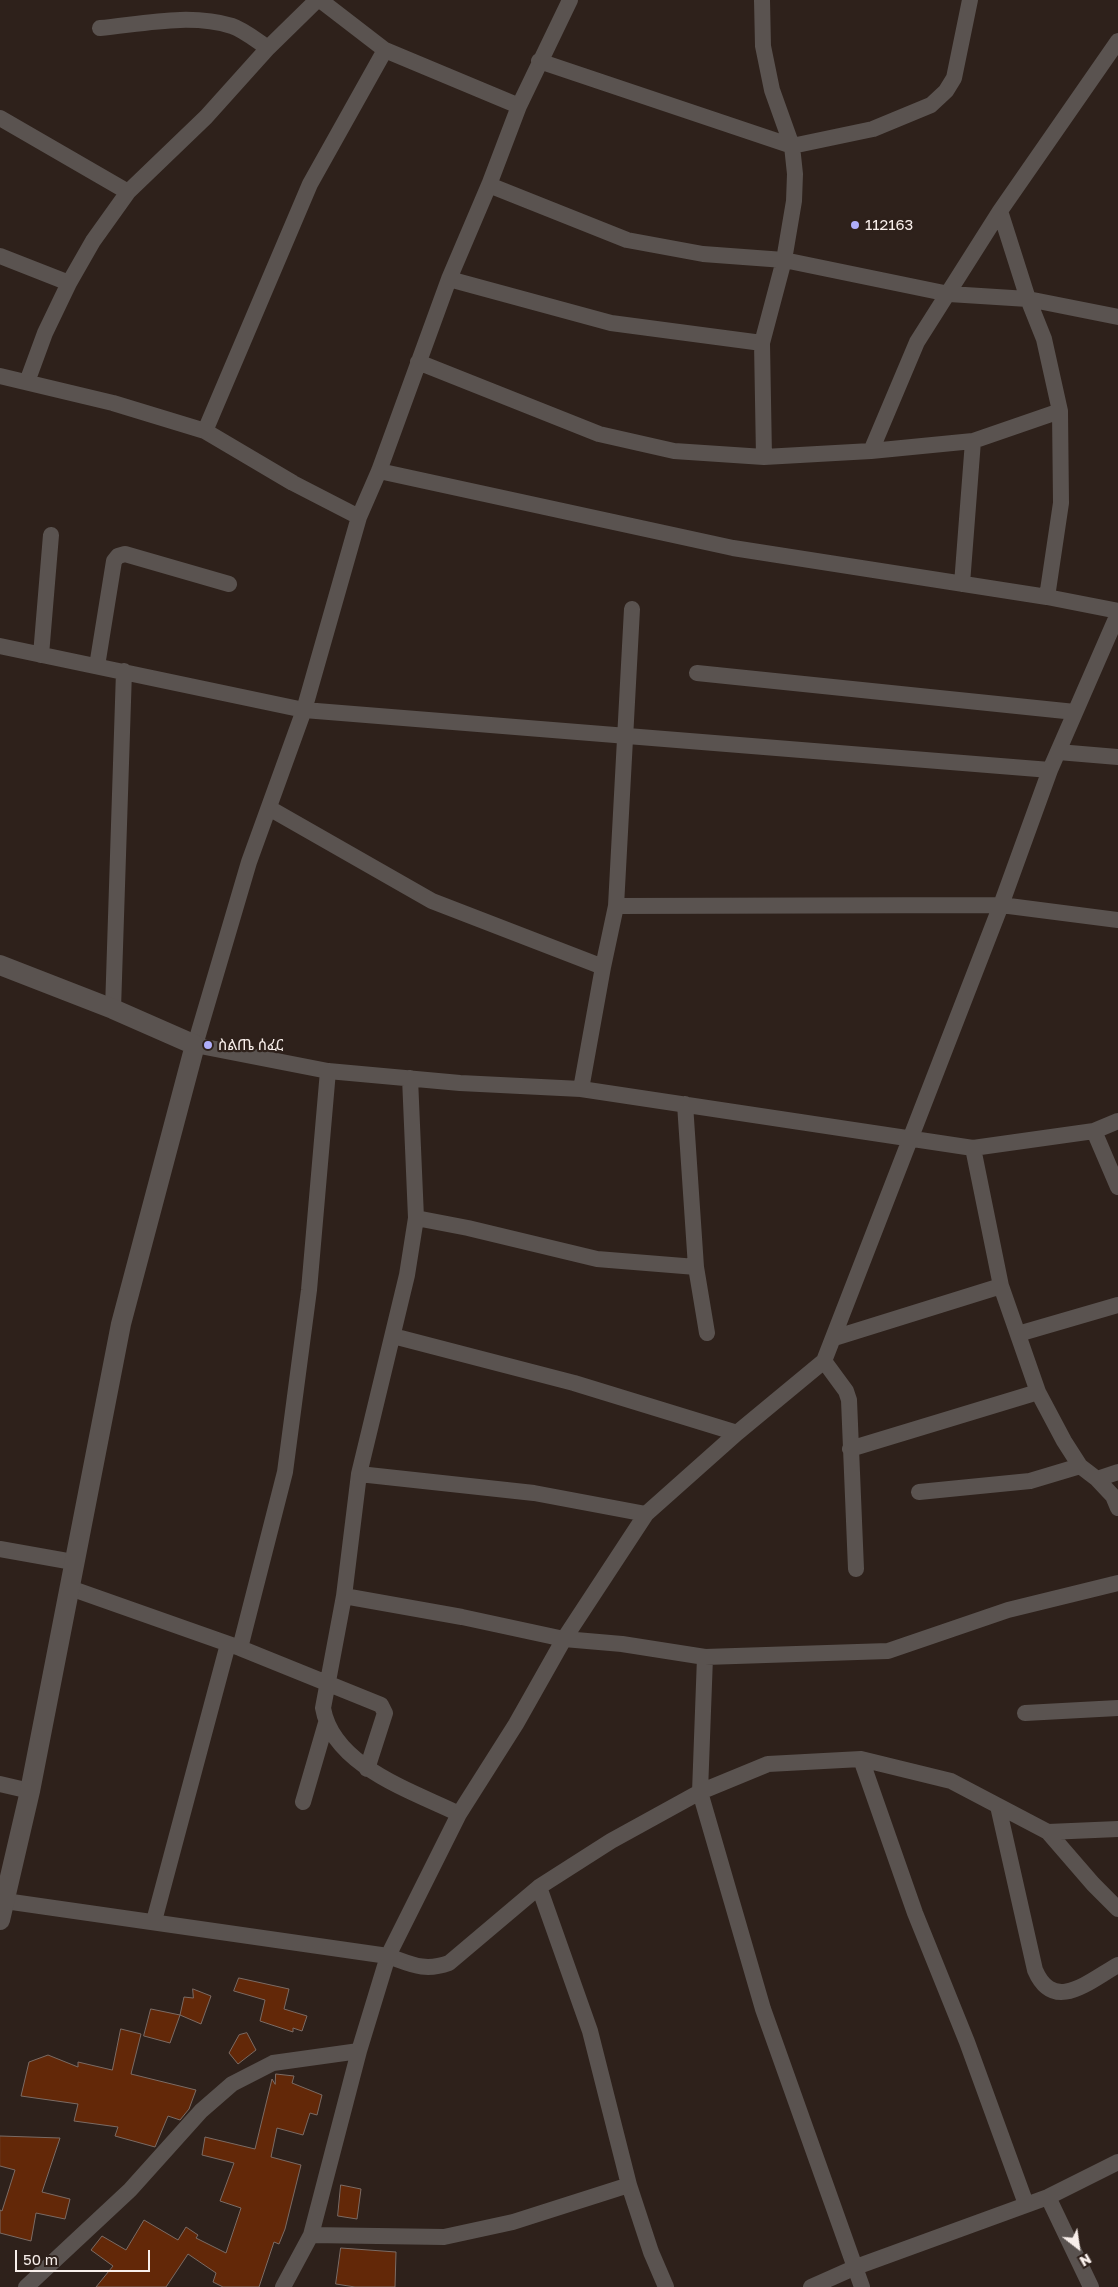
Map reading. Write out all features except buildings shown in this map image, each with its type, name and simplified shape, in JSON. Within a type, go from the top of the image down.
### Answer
[{"type":"street","points":[[27,382],[45,333],[68,283],[92,241],[128,192],[206,116],[268,48],[319,0],[385,50],[519,106]]},
{"type":"street","points":[[0,1920],[30,1792],[70,1588],[73,1562],[121,1324],[195,1045],[249,862],[304,710],[359,517],[378,471],[448,279],[489,185],[538,61],[569,0]]},
{"type":"street","points":[[762,0],[764,46],[772,90],[792,146],[795,174],[794,201],[784,260],[762,344],[764,457]]},
{"type":"street","points":[[538,61],[792,146],[873,129],[931,105],[946,91],[954,78],[970,0]]},
{"type":"street","points":[[100,28],[181,20],[210,22],[233,26],[268,48]]},
{"type":"street","points":[[871,451],[917,342],[1000,211],[1118,41]]},
{"type":"street","points":[[205,431],[310,184],[385,50]]},
{"type":"street","points":[[0,118],[128,192]]},
{"type":"street","points":[[489,185],[627,240],[703,254],[784,260],[949,294],[1028,300],[1118,317]]},
{"type":"street","points":[[1000,211],[1028,300],[1044,339],[1060,411],[1061,503],[1047,597]]},
{"type":"street","points":[[0,256],[68,283]]},
{"type":"street","points":[[448,279],[611,323],[762,344]]},
{"type":"street","points":[[418,362],[600,434],[674,451],[764,457],[871,451],[973,441],[1060,411]]},
{"type":"street","points":[[0,376],[113,403],[205,431],[293,483],[359,517]]},
{"type":"street","points":[[962,584],[973,441]]},
{"type":"street","points":[[283,2287],[311,2235],[359,2051],[388,1956],[459,1814],[516,1724],[564,1639],[646,1514],[737,1433],[824,1361],[1001,905],[1050,770],[1118,612],[1047,597],[733,548],[378,471]]},
{"type":"street","points":[[41,655],[51,535]]},
{"type":"street","points":[[97,666],[114,561],[118,556],[125,554],[229,584]]},
{"type":"street","points":[[581,1089],[616,906],[632,609]]},
{"type":"street","points":[[0,646],[304,710],[1050,770]]},
{"type":"street","points":[[113,1009],[124,671]]},
{"type":"street","points":[[697,673],[1075,712]]},
{"type":"street","points":[[1058,752],[1118,757]]},
{"type":"street","points":[[269,808],[432,901],[603,967]]},
{"type":"street","points":[[616,906],[1001,905],[1118,920]]},
{"type":"street","points":[[0,965],[113,1009],[195,1045],[328,1071],[460,1084],[581,1089],[974,1148],[1094,1131],[1118,1120]]},
{"type":"street","points":[[154,1921],[284,1472],[308,1290],[328,1071]]},
{"type":"street","points":[[410,1078],[416,1218],[407,1275],[359,1474],[344,1596],[323,1708],[326,1723],[350,1754],[367,1769],[459,1814]]},
{"type":"street","points":[[685,1104],[696,1267],[707,1333]]},
{"type":"street","points":[[1094,1131],[1118,1187]]},
{"type":"street","points":[[974,1148],[1001,1286],[1038,1392],[1064,1441],[1080,1466],[1097,1479],[1112,1496],[1118,1508]]},
{"type":"street","points":[[416,1218],[468,1228],[597,1259],[696,1267]]},
{"type":"street","points":[[834,1338],[1001,1286]]},
{"type":"street","points":[[1018,1334],[1118,1305]]},
{"type":"street","points":[[393,1336],[574,1383],[737,1433]]},
{"type":"street","points":[[824,1361],[846,1391],[849,1400],[856,1569]]},
{"type":"street","points":[[850,1448],[1038,1392]]},
{"type":"street","points":[[919,1492],[1030,1481],[1080,1466]]},
{"type":"street","points":[[1097,1479],[1118,1472]]},
{"type":"street","points":[[359,1474],[534,1493],[646,1514]]},
{"type":"street","points":[[0,1549],[73,1562]]},
{"type":"street","points":[[344,1596],[462,1617],[564,1639],[622,1644],[704,1657],[888,1651],[1008,1610],[1118,1583]]},
{"type":"street","points":[[70,1588],[234,1646],[382,1705],[384,1709],[367,1769]]},
{"type":"street","points":[[704,1657],[700,1792],[763,2009],[862,2287]]},
{"type":"street","points":[[1025,1714],[1118,1708]]},
{"type":"street","points":[[303,1802],[326,1723]]},
{"type":"street","points":[[5,1901],[388,1956],[424,1968],[449,1963],[539,1887],[611,1841],[700,1792],[768,1764],[861,1759],[951,1781],[1048,1832],[1093,1884],[1118,1909]]},
{"type":"street","points":[[861,1759],[915,1914],[967,2042],[1026,2204]]},
{"type":"street","points":[[0,1784],[30,1792]]},
{"type":"street","points":[[998,1806],[1035,1970],[1045,1988],[1055,1993],[1069,1992],[1118,1965]]},
{"type":"street","points":[[1048,1832],[1118,1829]]},
{"type":"street","points":[[539,1887],[590,2031],[629,2185],[651,2252],[666,2287]]},
{"type":"street","points":[[26,2287],[130,2190],[201,2111],[232,2084],[273,2063],[359,2051]]},
{"type":"street","points":[[811,2287],[856,2267],[1048,2197],[1118,2162]]},
{"type":"street","points":[[311,2235],[444,2237],[513,2222],[629,2185]]},
{"type":"street","points":[[1048,2197],[1091,2287]]},
{"type":"place","name":"112163","points":[[855,225]]},
{"type":"place","name":"ስልጤ ሰፈር","points":[[208,1045]]}]
